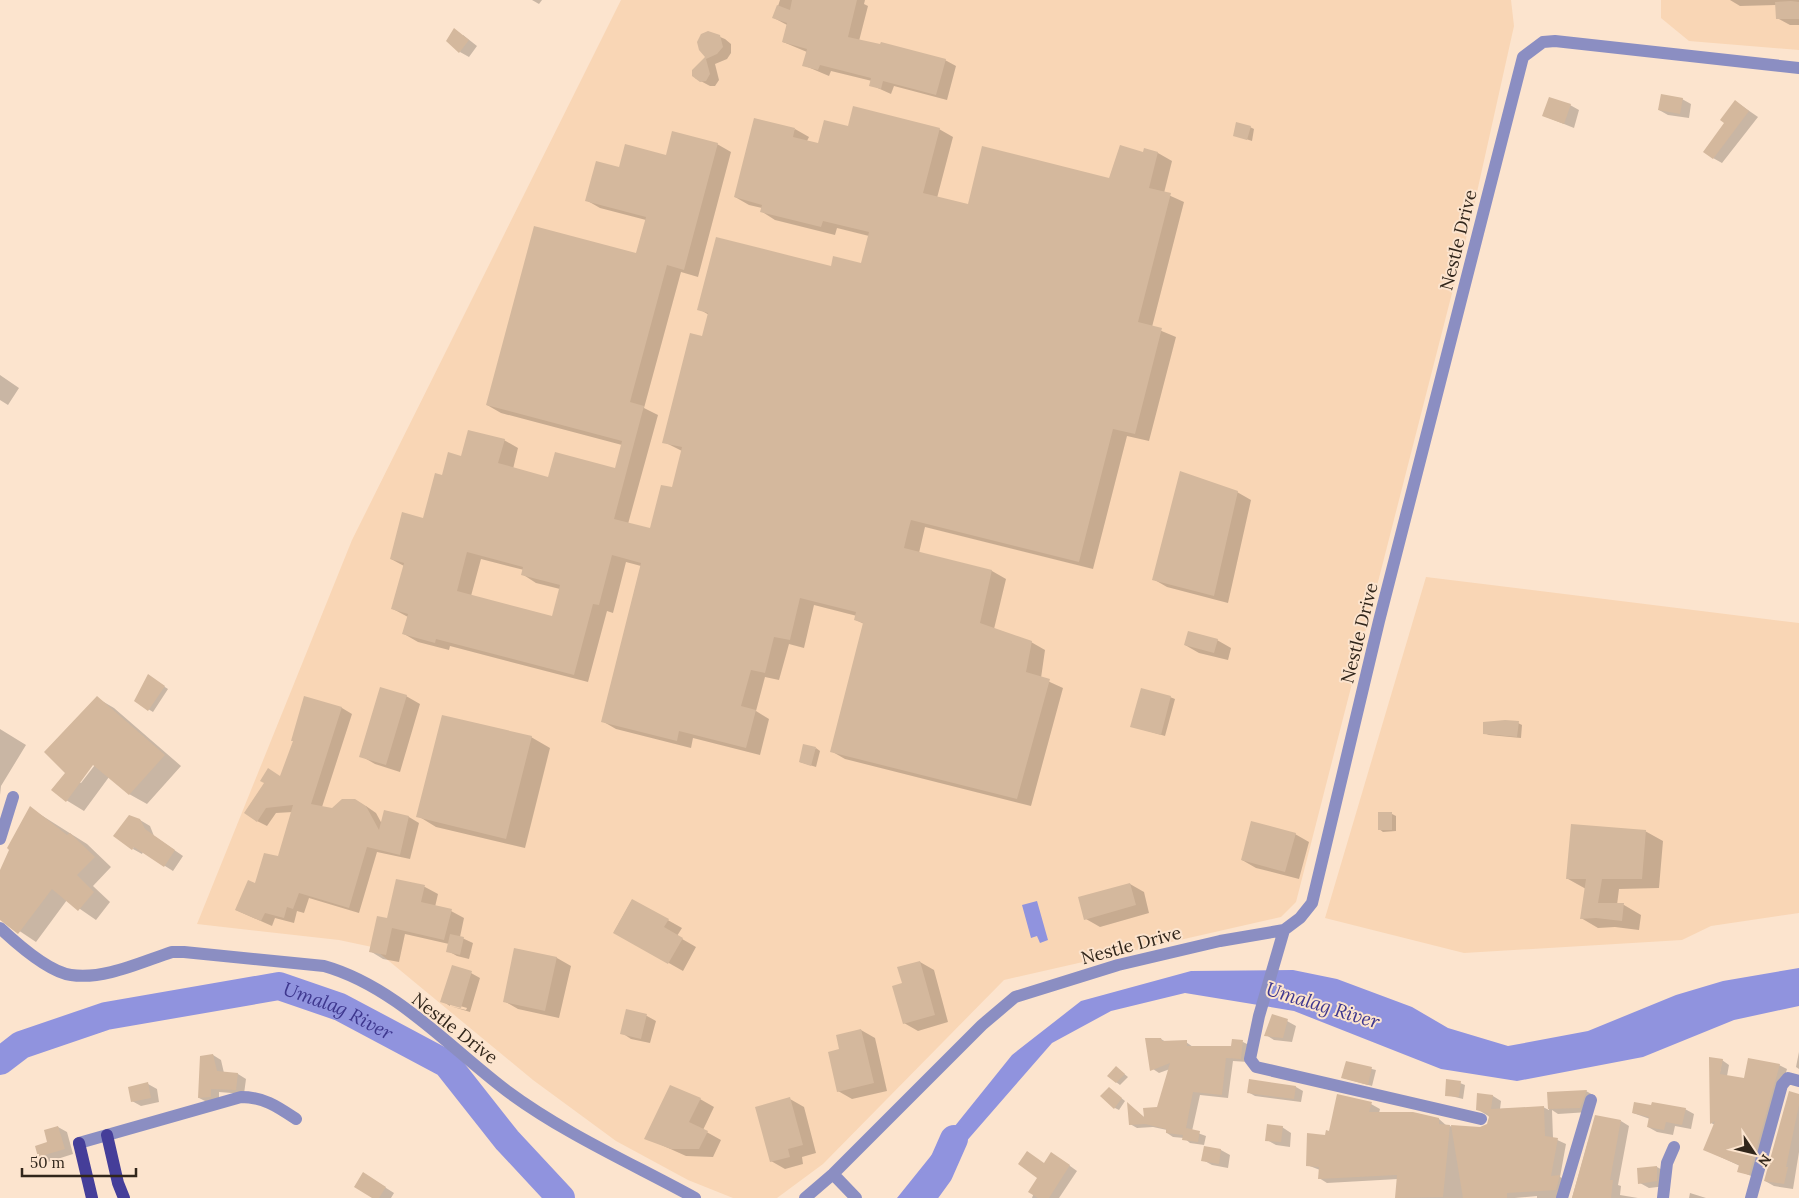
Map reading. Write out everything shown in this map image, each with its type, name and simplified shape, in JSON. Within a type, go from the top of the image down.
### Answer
[{"type":"main road","points":[[108,1135],[118,1183],[124,1198]]},
{"type":"main road","points":[[79,1143],[92,1198]]},
{"type":"street","name":"Nestle Drive","points":[[805,1198],[833,1174],[982,1025],[1015,997],[1118,965],[1220,941],[1284,930],[1300,918],[1312,903],[1320,878],[1375,638],[1523,57],[1543,42],[1555,41],[1799,68]]},
{"type":"street","points":[[0,838],[13,797]]},
{"type":"street","name":"Nestle Drive","points":[[0,928],[33,955],[69,975],[98,974],[172,952],[324,966],[361,979],[375,986],[532,1108],[695,1198]]},
{"type":"street","points":[[1284,930],[1259,1016],[1250,1059],[1256,1067],[1482,1119]]},
{"type":"street","points":[[1750,1198],[1782,1085],[1788,1078],[1799,1081]]},
{"type":"street","points":[[79,1143],[241,1097],[255,1097],[271,1102],[296,1119]]},
{"type":"street","points":[[1562,1198],[1591,1100]]},
{"type":"street","points":[[1663,1198],[1667,1163],[1674,1147]]},
{"type":"street","points":[[833,1174],[856,1198]]},
{"type":"street","points":[[1667,1198],[1672,1198]]},
{"type":"shaded area","points":[[621,0],[1511,0],[1514,26],[1471,219],[1296,902],[1281,917],[1004,980],[823,1164],[777,1198],[733,1198],[688,1180],[616,1141],[533,1080],[372,947],[339,940],[197,924],[352,540]]},
{"type":"shaded area","points":[[1661,0],[1799,0],[1799,50],[1689,41],[1661,18]]},
{"type":"shaded area","points":[[1426,577],[1799,623],[1799,913],[1711,926],[1682,940],[1464,953],[1325,918]]},
{"type":"water","points":[[1037,901],[1048,940],[1040,943],[1037,936],[1031,938],[1022,905]]},
{"type":"water","points":[[1799,968],[1799,1006],[1734,1020],[1643,1057],[1517,1081],[1441,1069],[1294,1011],[1185,993],[1111,1011],[1052,1043],[917,1198],[897,1198],[1012,1055],[1081,1001],[1191,971],[1293,970],[1337,979],[1412,1007],[1448,1028],[1508,1046],[1588,1031],[1676,995],[1723,981]]},
{"type":"building","points":[[792,0],[857,0],[848,37],[880,44],[881,42],[946,59],[936,95],[883,81],[881,89],[869,86],[871,78],[820,65],[818,70],[802,66],[807,49],[782,42],[787,23],[772,18],[777,5],[790,10]]},
{"type":"building","points":[[1775,2],[1799,2],[1799,19],[1776,19]]},
{"type":"building","points":[[454,28],[469,40],[459,53],[446,41]]},
{"type":"building","points":[[708,31],[720,35],[723,47],[717,54],[706,59],[710,74],[706,81],[700,82],[692,76],[692,70],[705,57],[699,50],[697,42],[701,34]]},
{"type":"building","points":[[1661,94],[1683,98],[1680,114],[1658,110]]},
{"type":"building","points":[[1549,97],[1571,104],[1564,124],[1542,116]]},
{"type":"building","points":[[1735,100],[1749,111],[1713,159],[1703,152],[1724,123],[1720,120]]},
{"type":"building","points":[[853,106],[940,128],[923,193],[968,204],[982,146],[1109,178],[1120,145],[1143,152],[1144,148],[1158,152],[1149,188],[1171,193],[1138,322],[1162,328],[1135,434],[1113,429],[1079,562],[911,520],[908,531],[904,548],[992,570],[980,623],[1032,641],[1026,672],[1050,679],[1017,799],[830,752],[863,623],[854,620],[856,612],[800,598],[790,640],[774,637],[765,673],[751,670],[741,706],[756,710],[746,748],[679,731],[677,741],[601,722],[641,563],[612,555],[599,605],[593,604],[574,675],[436,639],[435,643],[402,634],[408,614],[391,609],[404,563],[390,559],[402,512],[423,518],[435,473],[442,475],[448,452],[461,456],[468,430],[505,439],[498,463],[548,477],[555,452],[615,468],[622,441],[486,405],[534,226],[636,253],[646,217],[585,201],[596,161],[619,167],[625,144],[666,155],[672,131],[718,143],[684,270],[667,265],[630,402],[644,406],[614,519],[650,528],[661,485],[672,487],[682,447],[662,443],[690,333],[702,336],[708,313],[697,310],[716,237],[831,266],[833,256],[861,263],[869,232],[823,221],[821,227],[760,212],[762,205],[734,197],[754,118],[795,128],[793,137],[818,143],[824,120],[848,126]],"holes":[[[467,552],[523,567],[521,575],[560,585],[552,616],[457,591]]]},
{"type":"building","points":[[1236,122],[1251,126],[1247,140],[1233,136]]},
{"type":"building","points":[[1180,471],[1238,491],[1214,596],[1152,580]]},
{"type":"building","points":[[1188,631],[1218,639],[1214,653],[1184,645]]},
{"type":"building","points":[[148,674],[165,686],[148,711],[134,701]]},
{"type":"building","points":[[380,687],[407,695],[386,765],[359,757]]},
{"type":"building","points":[[1141,688],[1171,696],[1161,735],[1130,727]]},
{"type":"building","points":[[97,696],[165,755],[129,795],[93,765],[66,802],[51,790],[65,773],[44,752]]},
{"type":"building","points":[[304,696],[342,707],[311,804],[332,808],[342,799],[355,799],[366,806],[379,830],[384,810],[409,816],[400,855],[367,847],[349,908],[299,893],[293,909],[287,907],[284,918],[265,913],[261,921],[235,910],[248,880],[255,883],[264,853],[278,856],[293,805],[266,808],[257,822],[244,813],[264,783],[260,781],[268,768],[280,776],[293,741],[291,741]]},
{"type":"building","points":[[442,715],[532,736],[506,839],[416,817]]},
{"type":"building","points":[[1519,721],[1517,737],[1483,734],[1483,722]]},
{"type":"building","points":[[803,744],[816,747],[811,766],[799,762]]},
{"type":"building","points":[[30,806],[67,835],[70,833],[95,857],[77,875],[94,892],[78,911],[52,889],[18,934],[0,920],[0,870],[9,850],[7,848]]},
{"type":"building","points":[[1378,812],[1392,812],[1392,830],[1378,830]]},
{"type":"building","points":[[129,815],[140,819],[145,829],[175,850],[164,867],[134,847],[132,850],[113,836]]},
{"type":"building","points":[[1251,821],[1296,833],[1285,872],[1241,860]]},
{"type":"building","points":[[1571,824],[1646,830],[1642,879],[1602,879],[1598,903],[1624,903],[1622,921],[1596,918],[1580,919],[1586,879],[1566,879]]},
{"type":"building","points":[[396,879],[425,885],[421,902],[452,909],[444,940],[392,928],[386,955],[369,952],[377,916],[387,918]]},
{"type":"building","points":[[1130,883],[1136,905],[1084,920],[1078,897]]},
{"type":"building","points":[[632,899],[669,919],[664,927],[683,938],[668,964],[613,933]]},
{"type":"building","points":[[450,934],[464,937],[460,955],[446,952]]},
{"type":"building","points":[[514,948],[557,957],[545,1011],[503,1002]]},
{"type":"building","points":[[920,961],[935,1015],[903,1024],[892,986],[902,983],[897,967]]},
{"type":"building","points":[[452,965],[472,971],[461,1008],[440,1002]]},
{"type":"building","points":[[626,1009],[647,1014],[641,1039],[620,1034]]},
{"type":"building","points":[[1272,1014],[1288,1019],[1283,1038],[1264,1036]]},
{"type":"building","points":[[861,1029],[874,1083],[837,1092],[828,1052],[839,1049],[836,1035]]},
{"type":"building","points":[[1145,1038],[1161,1038],[1162,1041],[1187,1040],[1187,1046],[1231,1046],[1232,1039],[1243,1040],[1241,1059],[1226,1058],[1222,1095],[1193,1092],[1186,1128],[1200,1131],[1198,1142],[1182,1140],[1183,1135],[1166,1133],[1166,1129],[1145,1124],[1129,1125],[1127,1102],[1144,1117],[1143,1108],[1157,1107],[1170,1063],[1150,1071]]},
{"type":"building","points":[[213,1054],[217,1071],[238,1073],[236,1090],[211,1089],[211,1097],[198,1098],[200,1056]]},
{"type":"building","points":[[1709,1057],[1723,1059],[1720,1074],[1744,1078],[1748,1058],[1780,1064],[1749,1175],[1737,1172],[1739,1165],[1703,1150],[1715,1121],[1710,1124]]},
{"type":"building","points":[[1346,1061],[1372,1067],[1368,1085],[1341,1078]]},
{"type":"building","points":[[1116,1066],[1125,1074],[1116,1083],[1107,1076]]},
{"type":"building","points":[[1249,1079],[1296,1086],[1294,1099],[1247,1093]]},
{"type":"building","points":[[1446,1079],[1461,1081],[1459,1097],[1445,1096]]},
{"type":"building","points":[[148,1082],[151,1098],[131,1102],[128,1087]]},
{"type":"building","points":[[670,1085],[701,1098],[689,1122],[708,1131],[699,1149],[671,1149],[644,1139]]},
{"type":"building","points":[[1109,1087],[1122,1098],[1114,1109],[1100,1096]]},
{"type":"building","points":[[1587,1090],[1580,1108],[1548,1109],[1547,1092]]},
{"type":"building","points":[[1789,1091],[1799,1094],[1799,1105],[1784,1184],[1764,1181]]},
{"type":"building","points":[[1477,1093],[1493,1095],[1491,1109],[1544,1106],[1545,1136],[1558,1138],[1551,1176],[1560,1175],[1556,1190],[1507,1193],[1507,1198],[1463,1198],[1451,1125],[1480,1127],[1487,1124],[1489,1117],[1487,1113],[1476,1110]]},
{"type":"building","points":[[1337,1094],[1372,1102],[1369,1112],[1413,1112],[1439,1118],[1439,1124],[1450,1125],[1443,1197],[1395,1198],[1397,1175],[1318,1179],[1319,1167],[1306,1166],[1307,1133],[1325,1135],[1326,1130],[1329,1131]]},
{"type":"building","points":[[790,1097],[803,1145],[788,1149],[790,1157],[770,1162],[755,1107]]},
{"type":"building","points":[[1634,1102],[1651,1105],[1652,1102],[1686,1108],[1682,1125],[1666,1122],[1664,1130],[1647,1127],[1649,1117],[1632,1113]]},
{"type":"building","points":[[1595,1115],[1621,1120],[1610,1180],[1613,1180],[1611,1198],[1572,1198]]},
{"type":"building","points":[[1267,1124],[1283,1126],[1281,1142],[1265,1141]]},
{"type":"building","points":[[58,1126],[65,1149],[38,1157],[35,1146],[47,1142],[44,1130]]},
{"type":"building","points":[[1204,1146],[1221,1149],[1219,1164],[1201,1161]]},
{"type":"building","points":[[1027,1151],[1044,1163],[1051,1152],[1070,1165],[1049,1198],[1038,1198],[1028,1192],[1037,1178],[1018,1164]]},
{"type":"building","points":[[1657,1166],[1657,1181],[1638,1184],[1637,1168]]},
{"type":"building","points":[[363,1172],[386,1187],[379,1198],[372,1198],[354,1187]]},
{"type":"waterway","name":"Umalag River","points":[[0,1061],[21,1045],[106,1016],[279,986],[340,1007],[447,1064],[507,1140],[561,1198]]},
{"type":"waterway","name":"Umalag River","points":[[921,1198],[939,1173],[954,1139]]}]
